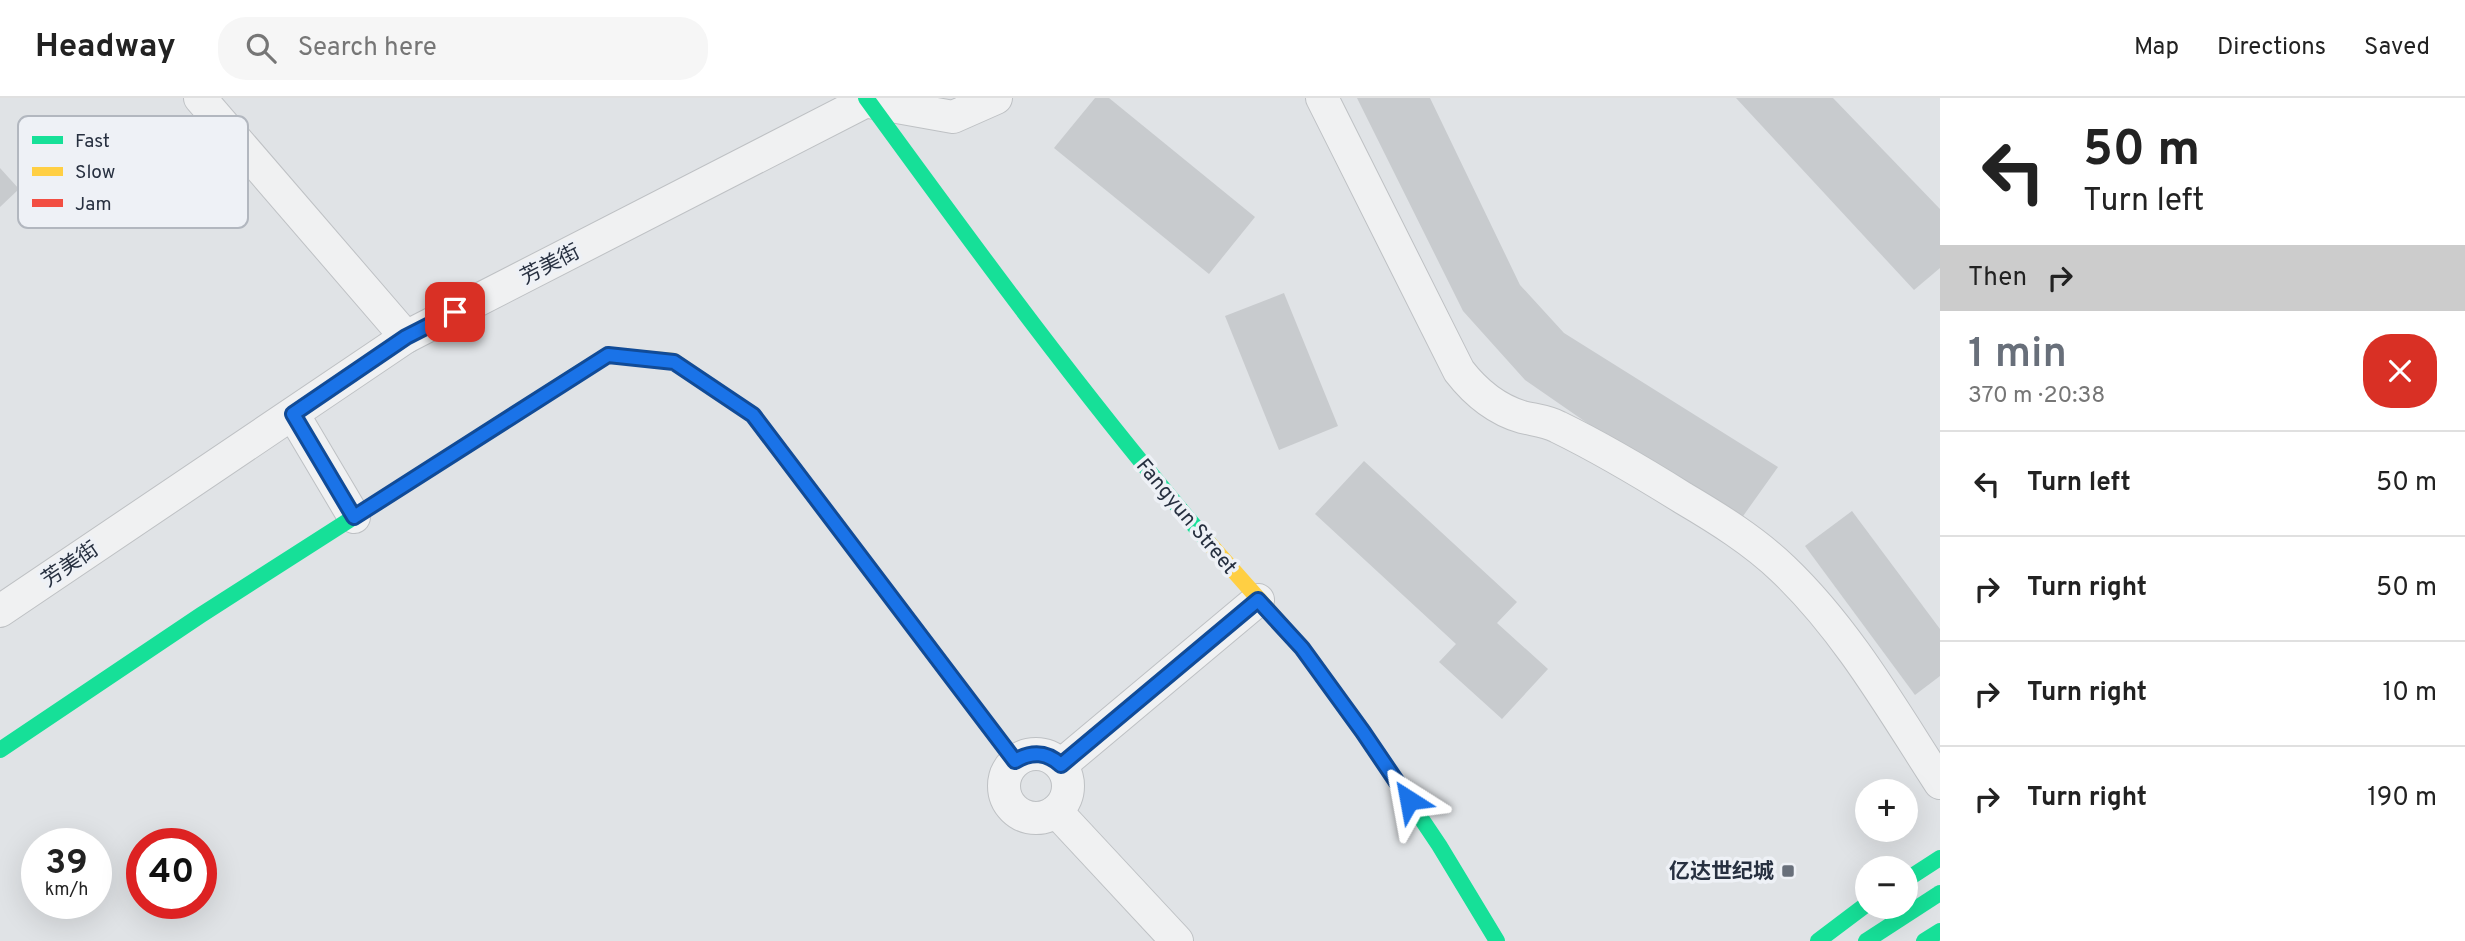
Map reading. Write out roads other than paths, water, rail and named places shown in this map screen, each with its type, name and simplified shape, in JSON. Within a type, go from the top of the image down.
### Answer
[{"type":"main road","name":"Fangyun Street","points":[[869,99],[953,216],[1156,480],[1302,648],[1363,732],[1439,845],[1497,941]]},
{"type":"main road","points":[[0,750],[201,615],[608,355],[674,362],[753,415],[1015,761]]},
{"type":"main road","points":[[1918,872],[1940,858]]},
{"type":"main road","points":[[1866,941],[1940,893]]},
{"type":"main road","points":[[1818,941],[1855,913]]},
{"type":"main road","points":[[1924,941],[1940,931]]},
{"type":"street","points":[[200,98],[216,116]]},
{"type":"street","points":[[869,99],[953,117],[996,98]]},
{"type":"street","points":[[1322,98],[1459,371],[1474,390],[1495,406],[1520,416],[1556,425],[1684,498],[1740,535],[1781,567],[1817,604],[1856,654],[1940,783]]},
{"type":"street","name":"芳美街","points":[[0,611],[406,337],[869,99]]},
{"type":"street","points":[[248,154],[406,337]]},
{"type":"street","points":[[293,414],[354,517]]},
{"type":"street","points":[[1061,765],[1258,600]]},
{"type":"street","points":[[1034,753],[1053,758],[1061,765],[1069,784],[1063,804],[1056,811],[1036,818],[1015,811],[1004,791],[1004,780],[1015,761],[1034,753]]},
{"type":"street","points":[[1056,811],[1177,941]]},
{"type":"place","name":"亿达世纪城","points":[[1788,871]]}]
